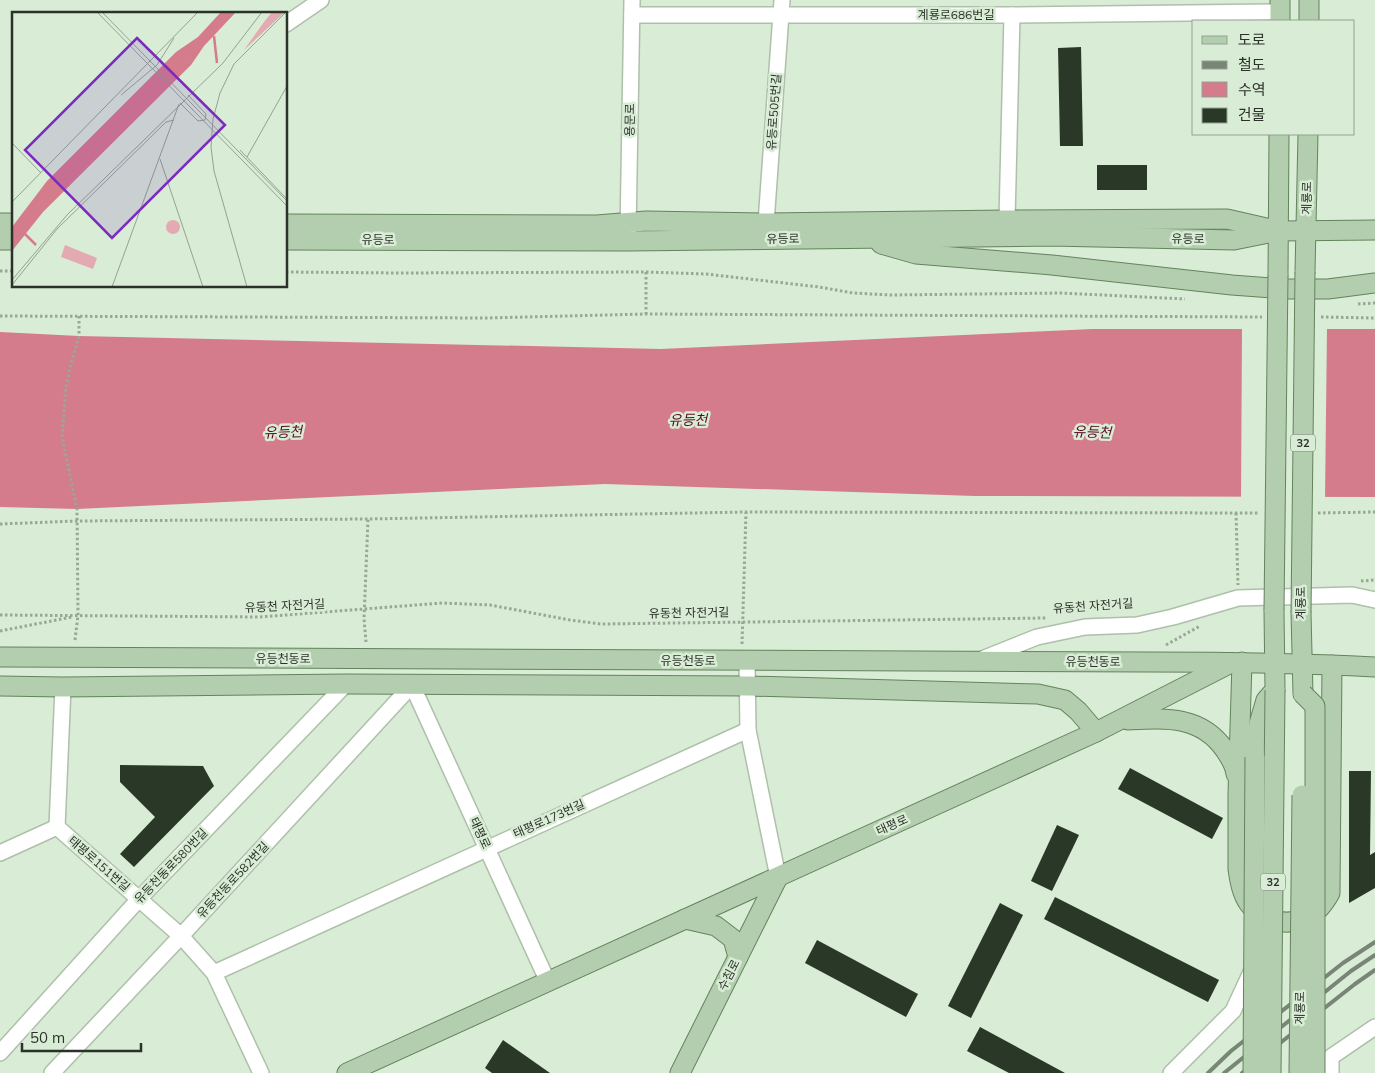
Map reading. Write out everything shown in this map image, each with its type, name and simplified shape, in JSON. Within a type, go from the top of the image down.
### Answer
[{"type":"main road","points":[[1309,20],[1310,0]]},
{"type":"main road","name":"32","points":[[1271,1073],[1279,135]]},
{"type":"main road","name":"계룡로","points":[[1299,1073],[1303,694],[1301,614],[1308,135]]},
{"type":"main road","name":"유등로","points":[[288,224],[597,225],[629,222],[766,223],[1227,219],[1279,231]]},
{"type":"main road","name":"유등로","points":[[288,240],[628,241],[1051,236],[1234,240],[1279,231],[1375,230]]},
{"type":"main road","points":[[860,239],[916,254],[1052,264],[1232,285],[1328,289],[1375,283]]},
{"type":"main road","name":"유등천동로","points":[[0,657],[745,653],[976,662],[1274,662],[1375,667]]},
{"type":"main road","points":[[1237,662],[1238,869],[1243,893],[1250,905],[1260,914],[1274,921],[1290,922],[1305,919],[1322,907],[1330,893],[1332,665]]},
{"type":"main road","name":"태평로","points":[[347,1073],[1096,732],[1237,662]]},
{"type":"main road","name":"유등천동로","points":[[0,686],[346,684],[749,686],[1038,694],[1065,700],[1078,711],[1096,732]]},
{"type":"main road","points":[[1253,1073],[1255,757],[1259,724],[1266,700],[1275,690]]},
{"type":"main road","points":[[1303,694],[1315,706],[1315,1073]]},
{"type":"main road","points":[[1121,720],[1163,718],[1180,720],[1203,728],[1218,741],[1235,765],[1238,794]]},
{"type":"main road","name":"수침로","points":[[680,1073],[778,877]]},
{"type":"main road","points":[[685,919],[716,926],[733,939],[738,957]]},
{"type":"street","points":[[288,23],[321,0]]},
{"type":"street","name":"계룡로686번길","points":[[632,7],[782,7],[1012,15],[1280,11]]},
{"type":"street","name":"용문로","points":[[628,241],[632,7]]},
{"type":"street","name":"유등로505번길","points":[[766,223],[782,7]]},
{"type":"street","points":[[1007,220],[1012,15]]},
{"type":"street","points":[[976,662],[1037,637],[1085,627],[1137,625],[1173,617],[1238,598],[1352,594],[1375,600]]},
{"type":"street","points":[[745,653],[749,686],[748,730],[778,877]]},
{"type":"street","name":"유등천동로580번길","points":[[0,1053],[140,898],[346,684]]},
{"type":"street","name":"태평로","points":[[412,685],[548,982]]},
{"type":"street","name":"유등천동로582번길","points":[[52,1073],[412,685]]},
{"type":"street","points":[[57,827],[62,687]]},
{"type":"street","name":"태평로173번길","points":[[214,973],[748,730]]},
{"type":"street","name":"태평로151번길","points":[[0,853],[57,827],[181,936],[214,973],[261,1073]]},
{"type":"street","points":[[1171,1073],[1233,1012],[1274,921]]},
{"type":"street","points":[[1331,1073],[1331,1057],[1375,1027]]},
{"type":"path","points":[[288,272],[646,272],[706,274],[819,287],[853,293],[891,295],[1061,293],[1190,299]]},
{"type":"path","points":[[646,272],[646,314]]},
{"type":"path","points":[[1354,304],[1375,303]]},
{"type":"path","points":[[0,316],[486,318],[646,314],[1266,317]]},
{"type":"path","points":[[76,628],[78,615],[78,509],[62,437],[66,387],[79,336],[79,315]]},
{"type":"path","points":[[1316,317],[1375,318]]},
{"type":"path","points":[[0,524],[77,521],[368,519],[746,512],[1266,513]]},
{"type":"path","points":[[745,653],[742,621],[746,512]]},
{"type":"path","points":[[1316,513],[1375,512]]},
{"type":"path","points":[[1236,513],[1238,584]]},
{"type":"path","points":[[366,642],[365,610],[368,519]]},
{"type":"path","points":[[1359,580],[1375,580]]},
{"type":"path","points":[[1229,587],[1246,584]]},
{"type":"path","name":"유동천 자전거길","points":[[0,615],[260,617],[442,604],[490,606],[601,624],[1054,618]]},
{"type":"path","points":[[0,631],[59,621],[78,615]]},
{"type":"water","name":"유등천","points":[[1093,329],[1375,329],[1375,497],[975,496],[605,484],[77,509],[0,507],[0,332],[79,336],[661,349]]},
{"type":"pier","points":[[1242,327],[1327,327],[1325,499],[1241,499]]},
{"type":"building","points":[[1081,47],[1083,146],[1060,146],[1058,48]]},
{"type":"building","points":[[1097,165],[1147,165],[1147,190],[1097,190]]},
{"type":"building","points":[[120,765],[203,766],[214,786],[134,867],[120,854],[155,817],[120,782]]},
{"type":"building","points":[[1130,768],[1223,818],[1212,839],[1118,789]]},
{"type":"building","points":[[1349,771],[1371,771],[1370,855],[1375,852],[1375,888],[1349,903]]},
{"type":"building","points":[[1057,825],[1079,835],[1052,891],[1031,881]]},
{"type":"building","points":[[1055,897],[1219,980],[1208,1002],[1044,919]]},
{"type":"building","points":[[1000,903],[1023,915],[971,1018],[948,1006]]},
{"type":"building","points":[[817,940],[918,994],[906,1017],[805,963]]},
{"type":"building","points":[[980,1027],[1065,1073],[1009,1073],[967,1051]]},
{"type":"building","points":[[503,1040],[550,1073],[492,1073],[485,1068]]},
{"type":"railway","points":[[1208,1073],[1231,1051],[1343,963],[1375,942]]},
{"type":"railway","points":[[1224,1073],[1351,971],[1375,955]]},
{"type":"railway","points":[[1242,1073],[1375,970]]}]
